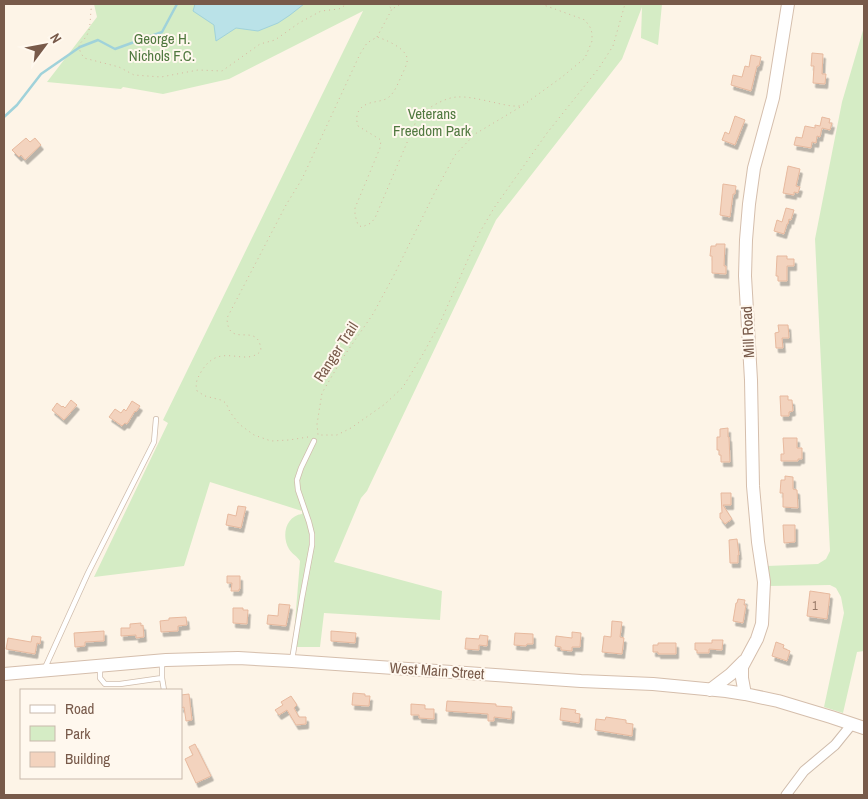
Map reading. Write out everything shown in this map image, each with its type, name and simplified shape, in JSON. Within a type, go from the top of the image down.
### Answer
[{"type":"main road","name":"Mill Road","points":[[746,694],[741,673],[762,624],[764,582],[753,486],[751,380],[745,276],[747,230],[754,168],[773,98],[788,4]]},
{"type":"main road","name":"West Main Street","points":[[4,674],[162,660],[238,658],[292,661],[644,684],[746,694],[778,701],[858,726]]},
{"type":"main road","name":"Mill Road","points":[[710,690],[732,674],[745,660]]},
{"type":"street","points":[[786,795],[804,771],[858,726]]},
{"type":"lane","points":[[43,671],[88,573],[154,442],[156,419]]},
{"type":"lane","points":[[292,661],[312,546],[312,534],[298,490],[297,480],[314,441]]},
{"type":"lane","points":[[162,660],[164,689]]},
{"type":"lane","points":[[100,666],[100,678],[105,684],[120,684],[162,678]]},
{"type":"path","points":[[92,4],[88,33],[80,43],[80,51],[84,58],[119,67],[134,75],[161,77],[198,70],[222,71],[260,44],[275,40],[321,11],[339,9],[347,4]]},
{"type":"path","points":[[386,4],[392,9]]},
{"type":"path","points":[[308,436],[272,441],[254,435],[239,424],[230,412],[226,402],[205,396],[197,391],[195,384],[206,364],[212,359],[219,356],[251,356],[261,351],[261,345],[254,336],[236,334],[231,331],[228,326],[228,318],[286,205],[302,179],[360,54],[367,43],[377,37],[392,9],[401,4]]},
{"type":"path","name":"Ranger Trail","points":[[541,4],[585,20],[592,33],[592,41],[585,58],[522,106],[475,134],[454,155],[377,306],[322,393],[317,424],[318,435],[337,435],[351,428],[385,404],[403,387],[424,354],[440,323],[480,232],[494,208],[547,133],[599,68],[612,46],[625,4]]},
{"type":"path","points":[[377,37],[388,40],[401,49],[407,56],[408,61],[390,96],[385,100],[360,108],[356,120],[358,126],[381,140],[380,148],[355,208],[358,225],[362,227],[371,223],[375,218],[417,119],[422,113],[456,97],[522,106]]},
{"type":"green space","name":"Veterans Freedom Park","points":[[94,4],[662,4],[658,45],[641,38],[642,7],[622,59],[496,220],[367,491],[361,498],[334,562],[442,591],[440,620],[324,613],[320,647],[293,647],[300,561],[289,549],[285,532],[292,518],[302,514],[302,511],[210,482],[184,566],[94,577],[168,423],[163,420],[363,11],[229,79],[163,94],[123,87],[121,89],[47,82],[97,17]]},
{"type":"green space","points":[[864,27],[864,651],[857,652],[843,713],[824,707],[844,613],[841,597],[836,588],[830,585],[768,586],[767,566],[818,564],[826,559],[830,551],[815,239],[842,102]]},
{"type":"water","points":[[195,4],[304,4],[278,23],[258,31],[236,28],[216,41],[214,25],[193,11]]},
{"type":"building","points":[[812,53],[823,54],[822,74],[826,74],[825,84],[813,83],[814,66],[811,66]]},
{"type":"building","points":[[751,55],[761,57],[751,91],[731,85],[733,75],[742,77],[745,66],[749,67]]},
{"type":"building","points":[[735,116],[745,120],[735,145],[722,140],[725,132],[729,134]]},
{"type":"building","points":[[822,117],[830,119],[829,123],[832,123],[830,130],[822,128],[820,137],[817,136],[816,143],[812,142],[811,148],[794,145],[796,137],[802,138],[805,126],[815,128],[815,125],[820,126]]},
{"type":"building","points":[[26,138],[30,142],[35,138],[41,145],[25,160],[21,155],[19,157],[12,150]]},
{"type":"building","points":[[788,166],[800,169],[796,186],[800,187],[798,193],[794,192],[794,195],[783,193]]},
{"type":"building","points":[[723,184],[736,186],[730,217],[720,215]]},
{"type":"building","points":[[786,208],[794,210],[784,234],[774,231],[777,220],[782,222]]},
{"type":"building","points":[[716,244],[725,244],[724,266],[726,266],[726,274],[712,273],[711,246],[716,246]]},
{"type":"building","points":[[777,256],[787,256],[787,259],[794,259],[794,266],[787,266],[787,281],[778,281],[778,276],[776,276]]},
{"type":"building","points":[[778,325],[788,325],[789,338],[782,338],[783,348],[776,348],[775,333],[779,332]]},
{"type":"building","points":[[780,396],[788,396],[788,400],[792,400],[793,411],[789,412],[789,416],[781,416]]},
{"type":"building","points":[[71,400],[77,405],[64,420],[52,410],[57,403],[65,408]]},
{"type":"building","points":[[132,401],[140,406],[127,424],[125,423],[122,426],[109,417],[115,409],[121,413],[124,409],[126,411]]},
{"type":"building","points":[[728,428],[730,462],[721,462],[721,455],[719,455],[719,450],[717,450],[717,437],[720,437],[720,429]]},
{"type":"building","points":[[783,438],[797,438],[797,448],[802,448],[802,459],[798,459],[798,461],[781,461],[781,454],[784,454]]},
{"type":"building","points":[[785,476],[793,477],[793,489],[797,490],[798,508],[783,507],[783,493],[780,493],[781,480],[785,480]]},
{"type":"building","points":[[721,493],[731,493],[731,505],[723,505],[732,519],[725,524],[720,518],[720,513],[722,513]]},
{"type":"building","points":[[238,506],[246,507],[241,528],[226,525],[228,514],[236,516]]},
{"type":"building","points":[[783,525],[795,525],[795,542],[784,543]]},
{"type":"building","points":[[737,539],[738,563],[730,563],[729,540]]},
{"type":"building","points":[[227,576],[240,576],[239,591],[231,591],[232,583],[227,583]]},
{"type":"building","points":[[810,591],[830,594],[827,619],[807,616]]},
{"type":"building","points":[[738,599],[745,600],[743,623],[733,621]]},
{"type":"building","points":[[279,604],[290,605],[286,626],[267,624],[268,615],[278,616]]},
{"type":"building","points":[[233,608],[248,610],[247,624],[233,623]]},
{"type":"building","points":[[186,617],[187,625],[178,626],[178,631],[161,632],[160,621],[169,620],[169,618]]},
{"type":"building","points":[[612,621],[622,622],[620,637],[624,638],[622,654],[602,652],[604,636],[611,637]]},
{"type":"building","points":[[141,623],[141,626],[143,625],[144,637],[136,638],[136,635],[121,636],[121,628],[130,628],[130,624]]},
{"type":"building","points":[[104,631],[104,641],[85,642],[85,646],[75,647],[74,633]]},
{"type":"building","points":[[331,631],[356,633],[355,643],[331,641]]},
{"type":"building","points":[[572,632],[581,633],[580,647],[572,647],[572,651],[561,650],[561,647],[555,646],[556,636],[572,638]]},
{"type":"building","points":[[515,633],[533,634],[533,644],[527,644],[526,646],[514,645]]},
{"type":"building","points":[[480,635],[488,636],[487,646],[479,645],[479,650],[465,649],[466,638],[479,639]]},
{"type":"building","points":[[32,636],[41,637],[40,644],[37,643],[35,654],[6,649],[8,638],[31,642]]},
{"type":"building","points":[[712,640],[723,640],[722,650],[709,649],[709,653],[697,653],[695,643],[712,643]]},
{"type":"building","points":[[776,642],[784,645],[783,648],[790,651],[787,661],[772,656]]},
{"type":"building","points":[[658,643],[676,643],[676,654],[658,654],[658,652],[653,652],[653,645],[658,645]]},
{"type":"building","points":[[353,693],[370,696],[369,706],[352,705]]},
{"type":"building","points":[[189,694],[192,720],[186,721],[184,707],[182,708],[182,695]]},
{"type":"building","points":[[291,696],[297,705],[294,708],[299,717],[306,717],[306,724],[296,725],[287,710],[279,715],[275,710],[283,705],[281,702]]},
{"type":"building","points":[[447,701],[496,704],[496,706],[512,707],[511,719],[494,717],[494,721],[488,721],[488,714],[446,711]]},
{"type":"building","points":[[411,704],[425,705],[425,709],[434,709],[434,719],[419,718],[419,715],[411,715]]},
{"type":"building","points":[[561,708],[576,710],[575,713],[580,714],[579,723],[560,720]]},
{"type":"building","points":[[606,717],[626,720],[626,723],[633,724],[632,736],[595,730],[596,719],[605,720]]},
{"type":"building","points":[[195,744],[211,776],[196,783],[185,759],[193,755],[189,747]]},
{"type":"waterway","points":[[4,117],[17,105],[41,74],[80,47],[98,40],[115,49],[162,32],[177,4]]},
{"type":"park label","name":"George H. Nichols F.C.","points":[[162,48]]}]
